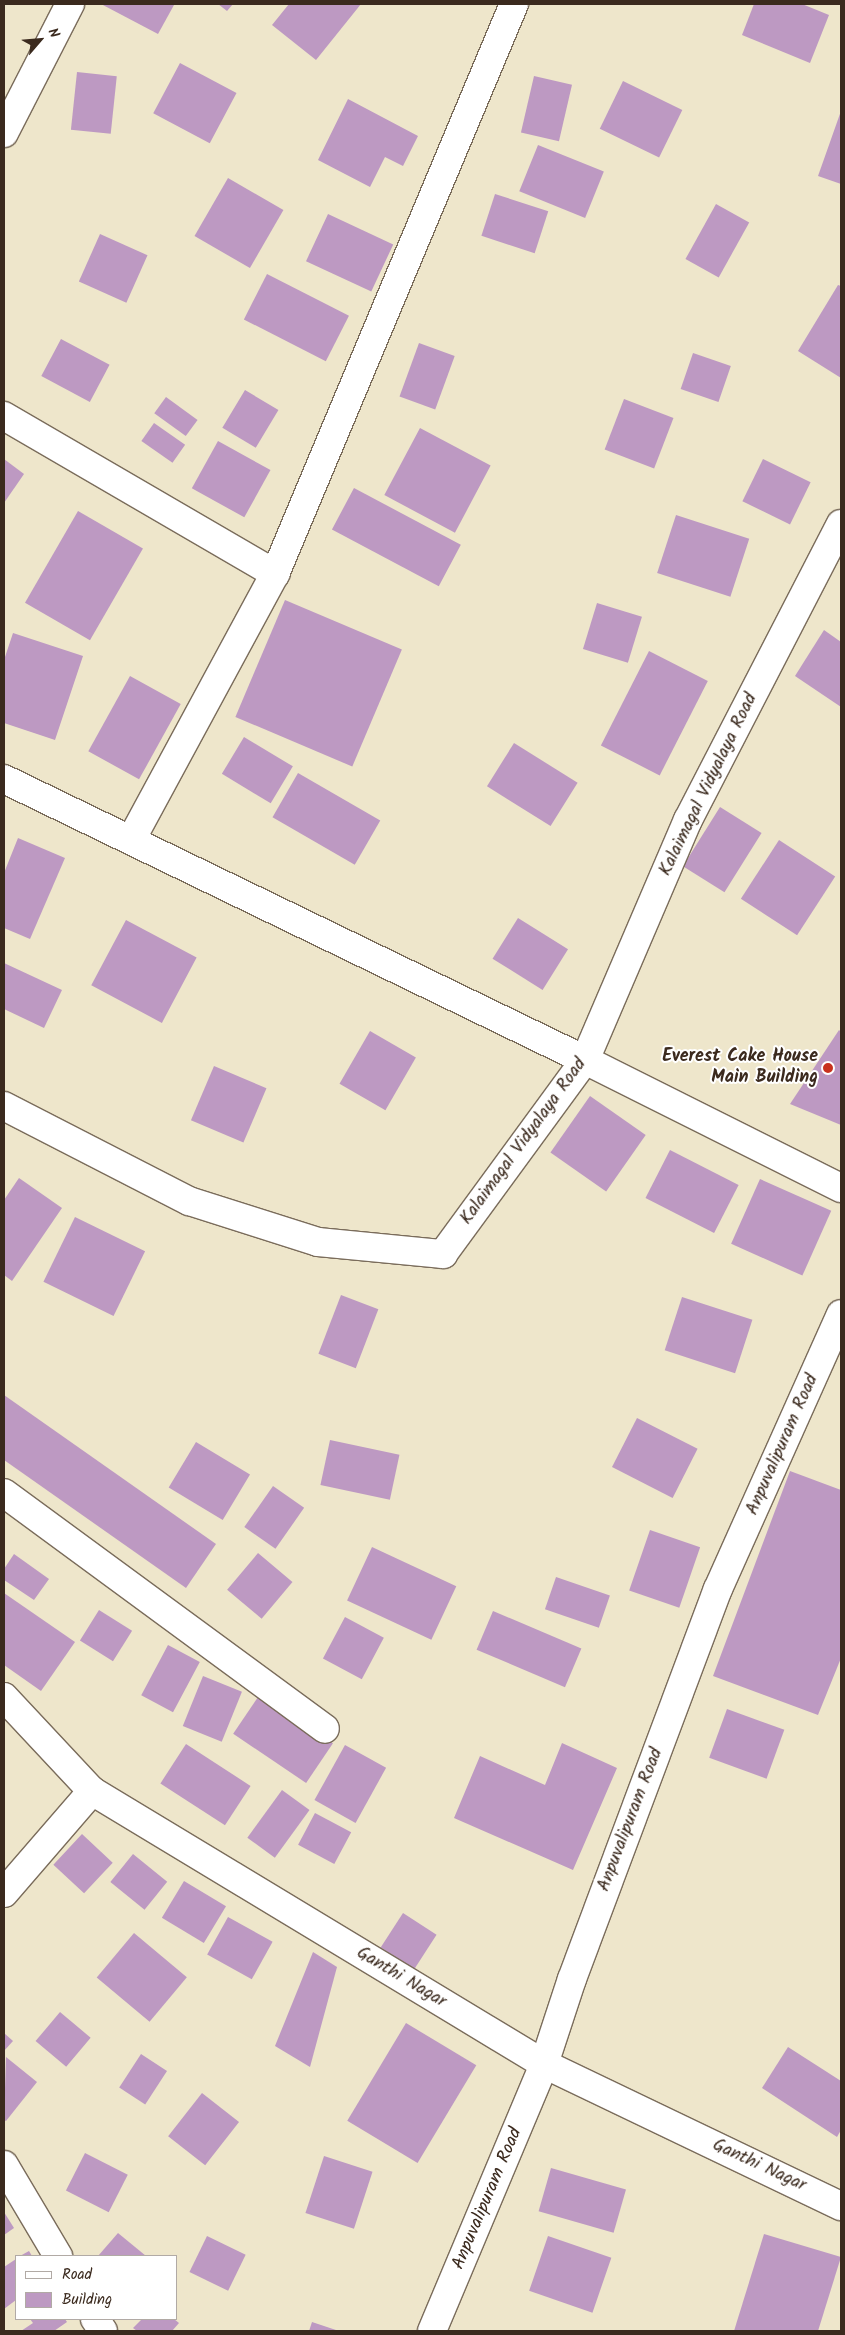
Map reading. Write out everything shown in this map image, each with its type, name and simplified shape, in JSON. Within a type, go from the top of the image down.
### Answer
[{"type":"street","points":[[4,133],[70,4]]},
{"type":"street","points":[[131,840],[275,574],[514,4]]},
{"type":"street","points":[[4,416],[275,574]]},
{"type":"street","name":"Kalaimagal Vidyalaya Road","points":[[4,1106],[189,1201],[318,1242],[443,1254],[585,1060],[688,820],[841,524]]},
{"type":"street","points":[[4,779],[585,1060],[841,1188]]},
{"type":"street","name":"Anpuvalipuram Road","points":[[432,2331],[544,2064],[572,1979],[718,1589],[841,1314]]},
{"type":"street","points":[[4,1493],[325,1729]]},
{"type":"street","name":"Ganthi Nagar","points":[[4,1697],[92,1791],[544,2064],[841,2206]]},
{"type":"street","points":[[5,1891],[92,1791]]},
{"type":"street","points":[[4,2165],[57,2255]]},
{"type":"street","points":[[96,2320],[103,2331]]},
{"type":"building","points":[[101,4],[171,4],[174,5],[158,34]]},
{"type":"building","points":[[218,4],[233,4],[227,11]]},
{"type":"building","points":[[289,4],[361,4],[316,60],[272,25]]},
{"type":"building","points":[[754,4],[802,4],[829,15],[810,63],[742,35]]},
{"type":"building","points":[[180,63],[237,93],[210,143],[153,113]]},
{"type":"building","points":[[77,72],[117,76],[111,134],[71,130]]},
{"type":"building","points":[[534,76],[572,85],[559,141],[521,133]]},
{"type":"building","points":[[623,81],[682,110],[659,158],[600,129]]},
{"type":"building","points":[[348,99],[418,136],[403,166],[385,157],[370,187],[318,160]]},
{"type":"building","points":[[841,111],[841,184],[818,176]]},
{"type":"building","points":[[538,145],[604,172],[585,218],[519,191]]},
{"type":"building","points":[[228,178],[283,210],[250,268],[194,236]]},
{"type":"building","points":[[495,194],[548,211],[535,253],[481,236]]},
{"type":"building","points":[[716,204],[749,222],[719,278],[685,259]]},
{"type":"building","points":[[328,214],[393,244],[371,292],[306,261]]},
{"type":"building","points":[[100,234],[148,255],[126,303],[79,282]]},
{"type":"building","points":[[267,274],[349,316],[326,361],[244,319]]},
{"type":"building","points":[[838,285],[841,286],[841,378],[798,351]]},
{"type":"building","points":[[61,339],[110,365],[90,402],[41,376]]},
{"type":"building","points":[[419,343],[455,356],[435,410],[400,397]]},
{"type":"building","points":[[693,353],[731,366],[718,402],[681,389]]},
{"type":"building","points":[[245,390],[278,410],[256,448],[222,428]]},
{"type":"building","points":[[166,397],[198,420],[186,436],[154,413]]},
{"type":"building","points":[[624,399],[673,418],[654,468],[605,449]]},
{"type":"building","points":[[154,423],[185,445],[173,463],[141,441]]},
{"type":"building","points":[[420,428],[491,466],[455,533],[384,495]]},
{"type":"building","points":[[218,441],[270,470],[244,517],[192,488]]},
{"type":"building","points":[[4,459],[24,474],[4,503]]},
{"type":"building","points":[[763,459],[811,482],[790,524],[742,501]]},
{"type":"building","points":[[354,488],[461,545],[439,586],[332,529]]},
{"type":"building","points":[[78,511],[143,548],[90,640],[25,603]]},
{"type":"building","points":[[676,515],[749,539],[730,597],[657,573]]},
{"type":"building","points":[[285,600],[402,650],[352,767],[235,717]]},
{"type":"building","points":[[597,603],[642,617],[628,663],[583,649]]},
{"type":"building","points":[[824,630],[841,642],[841,707],[795,676]]},
{"type":"building","points":[[13,633],[83,656],[55,740],[4,723],[4,660]]},
{"type":"building","points":[[649,651],[708,681],[660,775],[601,745]]},
{"type":"building","points":[[130,676],[181,704],[139,779],[88,751]]},
{"type":"building","points":[[244,737],[293,766],[271,803],[222,774]]},
{"type":"building","points":[[514,743],[578,783],[551,826],[487,786]]},
{"type":"building","points":[[298,773],[380,820],[355,865],[272,817]]},
{"type":"building","points":[[720,807],[762,833],[724,892],[683,866]]},
{"type":"building","points":[[18,838],[65,858],[30,939],[4,928],[4,873]]},
{"type":"building","points":[[779,840],[835,876],[797,935],[741,899]]},
{"type":"building","points":[[518,918],[568,949],[543,990],[493,959]]},
{"type":"building","points":[[126,920],[197,958],[162,1023],[91,985]]},
{"type":"building","points":[[4,963],[62,990],[44,1028],[4,1009]]},
{"type":"building","name":"Everest Cake House Main Building","points":[[839,1030],[841,1032],[841,1125],[790,1104]]},
{"type":"building","points":[[370,1031],[416,1058],[385,1110],[340,1084]]},
{"type":"building","points":[[214,1066],[266,1088],[243,1143],[191,1120]]},
{"type":"building","points":[[590,1096],[646,1135],[606,1192],[550,1153]]},
{"type":"building","points":[[670,1150],[739,1185],[714,1233],[645,1198]]},
{"type":"building","points":[[19,1178],[62,1208],[12,1281],[4,1275],[4,1200]]},
{"type":"building","points":[[760,1179],[831,1211],[802,1276],[731,1244]]},
{"type":"building","points":[[75,1217],[145,1251],[114,1316],[43,1282]]},
{"type":"building","points":[[341,1295],[378,1309],[356,1368],[318,1354]]},
{"type":"building","points":[[682,1297],[752,1320],[735,1373],[665,1350]]},
{"type":"building","points":[[4,1395],[216,1544],[186,1588],[4,1460]]},
{"type":"building","points":[[637,1418],[698,1449],[673,1498],[612,1467]]},
{"type":"building","points":[[330,1440],[399,1455],[390,1500],[320,1485]]},
{"type":"building","points":[[196,1442],[250,1474],[223,1520],[169,1487]]},
{"type":"building","points":[[790,1471],[841,1490],[841,1658],[818,1715],[713,1676]]},
{"type":"building","points":[[273,1486],[304,1508],[275,1549],[244,1527]]},
{"type":"building","points":[[650,1530],[700,1547],[679,1608],[629,1591]]},
{"type":"building","points":[[372,1547],[456,1586],[431,1640],[347,1600]]},
{"type":"building","points":[[258,1553],[292,1582],[262,1619],[227,1590]]},
{"type":"building","points":[[14,1554],[49,1579],[34,1600],[4,1580],[4,1569]]},
{"type":"building","points":[[556,1577],[610,1596],[599,1628],[545,1609]]},
{"type":"building","points":[[4,1593],[75,1642],[41,1691],[4,1665]]},
{"type":"building","points":[[99,1610],[132,1631],[113,1661],[80,1641]]},
{"type":"building","points":[[493,1611],[581,1649],[565,1687],[477,1650]]},
{"type":"building","points":[[345,1617],[384,1638],[362,1679],[323,1658]]},
{"type":"building","points":[[168,1645],[200,1662],[173,1712],[141,1695]]},
{"type":"building","points":[[203,1676],[242,1692],[222,1742],[183,1726]]},
{"type":"building","points":[[260,1694],[333,1743],[306,1783],[233,1734]]},
{"type":"building","points":[[727,1709],[784,1730],[767,1779],[709,1758]]},
{"type":"building","points":[[562,1743],[617,1768],[573,1870],[454,1818],[480,1756],[545,1785]]},
{"type":"building","points":[[186,1744],[251,1786],[225,1825],[160,1783]]},
{"type":"building","points":[[345,1745],[386,1768],[356,1823],[314,1800]]},
{"type":"building","points":[[282,1790],[310,1810],[275,1858],[247,1838]]},
{"type":"building","points":[[315,1813],[351,1832],[334,1864],[298,1845]]},
{"type":"building","points":[[82,1834],[113,1863],[84,1893],[53,1865]]},
{"type":"building","points":[[133,1854],[167,1882],[145,1910],[110,1882]]},
{"type":"building","points":[[184,1881],[226,1906],[204,1943],[162,1918]]},
{"type":"building","points":[[403,1913],[437,1935],[414,1969],[381,1947]]},
{"type":"building","points":[[228,1917],[273,1942],[252,1979],[207,1955]]},
{"type":"building","points":[[134,1933],[187,1977],[150,2022],[97,1977]]},
{"type":"building","points":[[313,1952],[337,1967],[310,2067],[275,2046]]},
{"type":"building","points":[[60,2012],[91,2038],[66,2067],[36,2041]]},
{"type":"building","points":[[406,2023],[476,2065],[418,2163],[347,2121]]},
{"type":"building","points":[[4,2033],[13,2041],[4,2051]]},
{"type":"building","points":[[788,2047],[841,2081],[841,2130],[837,2137],[762,2088]]},
{"type":"building","points":[[141,2054],[167,2071],[145,2104],[119,2088]]},
{"type":"building","points":[[6,2057],[37,2082],[6,2121],[4,2120]]},
{"type":"building","points":[[202,2093],[239,2122],[205,2165],[168,2136]]},
{"type":"building","points":[[85,2153],[128,2175],[109,2212],[66,2190]]},
{"type":"building","points":[[324,2156],[373,2172],[354,2229],[305,2213]]},
{"type":"building","points":[[551,2168],[626,2189],[614,2233],[539,2211]]},
{"type":"building","points":[[4,2212],[14,2228],[4,2235]]},
{"type":"building","points":[[118,2233],[145,2255],[99,2255]]},
{"type":"building","points":[[764,2234],[841,2257],[818,2331],[734,2331]]},
{"type":"building","points":[[207,2236],[246,2255],[228,2291],[189,2272]]},
{"type":"building","points":[[548,2236],[611,2258],[592,2313],[529,2291]]},
{"type":"building","points":[[29,2251],[31,2255],[22,2255]]},
{"type":"building","points":[[15,2260],[15,2301],[4,2309],[4,2267]]},
{"type":"building","points":[[31,2320],[66,2320],[67,2322],[54,2331],[21,2331],[33,2323]]},
{"type":"building","points":[[141,2320],[175,2320],[179,2323],[172,2331],[137,2331],[133,2328]]},
{"type":"building","points":[[312,2322],[339,2331],[309,2331]]},
{"type":"place","name":"Everest Cake House Main Building","points":[[828,1068]]}]
